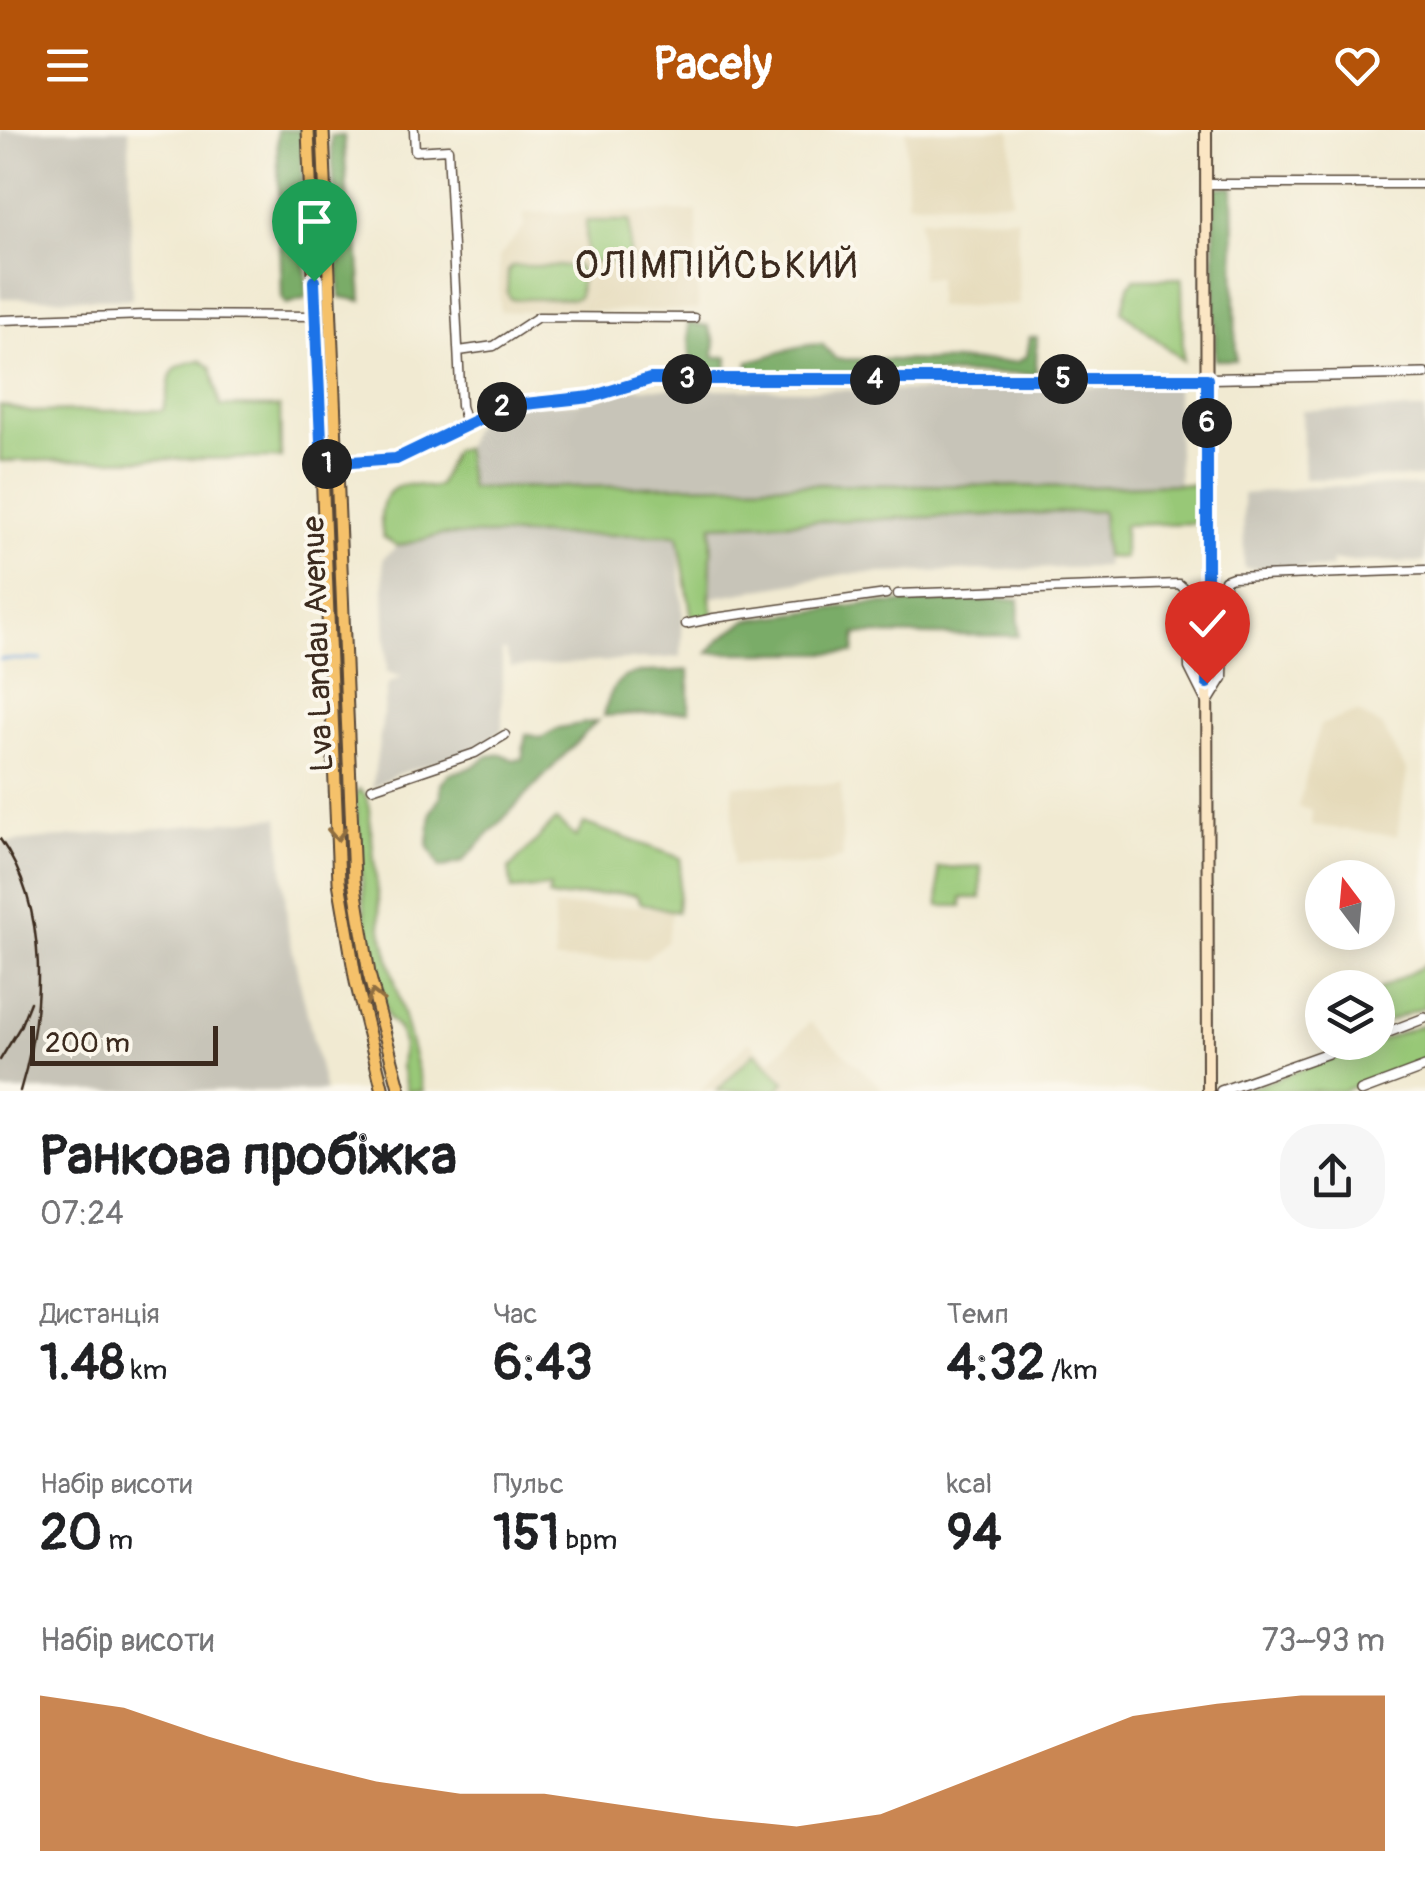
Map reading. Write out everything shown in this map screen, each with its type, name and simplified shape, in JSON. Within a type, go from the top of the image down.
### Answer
[{"type":"main road","name":"Lva Landau Avenue","points":[[308,130],[340,889],[358,994],[383,1091]]},
{"type":"main road","name":"Lva Landau Avenue","points":[[323,130],[357,910],[375,1002],[400,1091]]},
{"type":"main road","points":[[1206,130],[1208,1091]]},
{"type":"main road","points":[[331,684],[346,683]]},
{"type":"street","points":[[414,130],[415,150],[448,149],[461,406],[466,423]]},
{"type":"street","points":[[1206,184],[1425,184]]},
{"type":"street","points":[[1,320],[146,315],[332,316]]},
{"type":"street","points":[[459,352],[494,346],[538,317],[694,318]]},
{"type":"street","points":[[322,464],[396,459],[506,406],[591,397],[654,379],[1207,379],[1425,374]]},
{"type":"street","points":[[898,594],[1179,584],[1187,591],[1190,608],[1189,668],[1207,704],[1224,678],[1225,580],[1233,576],[1425,570]]},
{"type":"street","points":[[686,624],[886,594]]},
{"type":"street","points":[[1192,679],[1215,684],[1224,678]]},
{"type":"street","points":[[372,788],[474,754],[504,735]]},
{"type":"street","points":[[1395,1029],[1425,1018]]},
{"type":"street","points":[[1221,1091],[1308,1060]]},
{"type":"street","points":[[1360,1091],[1425,1067]]},
{"type":"shaded area","points":[[0,130],[129,130],[132,299],[0,298]]},
{"type":"shaded area","points":[[906,130],[1011,130],[1012,201],[907,203]]},
{"type":"shaded area","points":[[697,211],[698,310],[500,312],[499,257],[524,227],[524,213]]},
{"type":"shaded area","points":[[1017,217],[1019,305],[937,307],[937,278],[921,278],[920,219]]},
{"type":"shaded area","points":[[1176,385],[1179,484],[477,489],[469,488],[464,448],[477,418],[495,417],[520,404],[577,403],[637,388],[920,391]]},
{"type":"shaded area","points":[[1302,410],[1425,410],[1425,477],[1304,479]]},
{"type":"shaded area","points":[[1324,486],[1425,486],[1425,562],[1332,561],[1331,568],[1244,568],[1243,494]]},
{"type":"shaded area","points":[[1103,511],[1106,567],[845,574],[709,598],[712,525]]},
{"type":"shaded area","points":[[440,535],[678,535],[683,613],[681,657],[511,667],[502,651],[502,730],[471,751],[398,774],[372,788],[388,684],[402,677],[387,672],[383,558],[398,546]]},
{"type":"shaded area","points":[[1357,712],[1382,726],[1407,772],[1397,836],[1311,825],[1312,810],[1298,807],[1320,725]]},
{"type":"shaded area","points":[[841,784],[843,858],[819,865],[733,865],[733,785]]},
{"type":"shaded area","points":[[279,817],[288,930],[325,1091],[0,1091],[0,843]]},
{"type":"shaded area","points":[[639,906],[672,912],[666,942],[645,959],[555,961],[554,907]]},
{"type":"shaded area","points":[[810,1022],[882,1088],[700,1091],[749,1041],[771,1060]]},
{"type":"green space","points":[[277,130],[301,130],[307,298],[286,304],[282,299]]},
{"type":"green space","points":[[331,136],[344,136],[350,243],[358,243],[362,301],[340,297]]},
{"type":"green space","points":[[1214,187],[1233,187],[1236,360],[1215,360]]},
{"type":"green space","points":[[586,221],[630,221],[630,262],[586,262]]},
{"type":"green space","points":[[512,266],[577,266],[581,273],[579,296],[511,299],[507,293],[508,271]]},
{"type":"green space","points":[[1182,278],[1183,361],[1122,311],[1134,279]]},
{"type":"green space","points":[[688,323],[708,326],[715,342],[714,357],[728,357],[727,371],[691,370]]},
{"type":"green space","points":[[1030,337],[1037,337],[1036,374],[747,374],[749,361],[822,344],[836,359],[1017,362],[1027,356]]},
{"type":"green space","points":[[201,360],[211,368],[220,406],[280,407],[281,458],[0,461],[0,405],[31,412],[163,410],[174,371]]},
{"type":"green space","points":[[464,448],[470,488],[1179,484],[1195,485],[1195,523],[1124,525],[1124,558],[1105,557],[1102,511],[712,525],[710,599],[714,618],[692,619],[678,535],[440,535],[398,546],[383,537],[382,509],[389,493],[404,485],[439,485],[453,451]]},
{"type":"green space","points":[[1019,599],[1018,636],[856,634],[854,653],[708,653],[747,620],[867,604]]},
{"type":"green space","points":[[689,670],[689,711],[604,716],[609,698],[624,678],[645,672]]},
{"type":"green space","points":[[597,721],[462,862],[440,868],[428,845],[431,812],[449,774],[472,767],[488,756],[502,754],[522,759],[526,734],[541,738],[559,728]]},
{"type":"green space","points":[[359,789],[366,796],[369,809],[381,928],[423,1091],[407,1091],[401,1067],[403,1044],[399,1029],[388,1018],[366,927],[355,797]]},
{"type":"green space","points":[[556,820],[576,837],[584,823],[681,858],[677,912],[641,903],[636,895],[556,898],[548,896],[550,887],[512,890],[509,869]]},
{"type":"green space","points":[[981,866],[981,898],[962,898],[962,906],[939,906],[938,868]]},
{"type":"green space","points":[[1425,965],[1425,1007],[1395,1018],[1395,981]]},
{"type":"green space","points":[[1425,1024],[1425,1061],[1343,1091],[1242,1091],[1327,1060],[1395,1060],[1395,1035]]},
{"type":"green space","points":[[755,1052],[785,1082],[777,1091],[717,1091]]},
{"type":"waterway","points":[[0,659],[42,660]]},
{"type":"railway","points":[[0,839],[28,897],[38,962],[34,1028],[20,1091]]},
{"type":"railway","points":[[0,1060],[30,1002]]},
{"type":"district","name":"ОЛІМПІЙСЬКИЙ","points":[[717,265]]},
{"type":"route","points":[[314,281],[322,464],[396,459],[506,406],[591,397],[650,379],[1207,379],[1207,683]]}]
